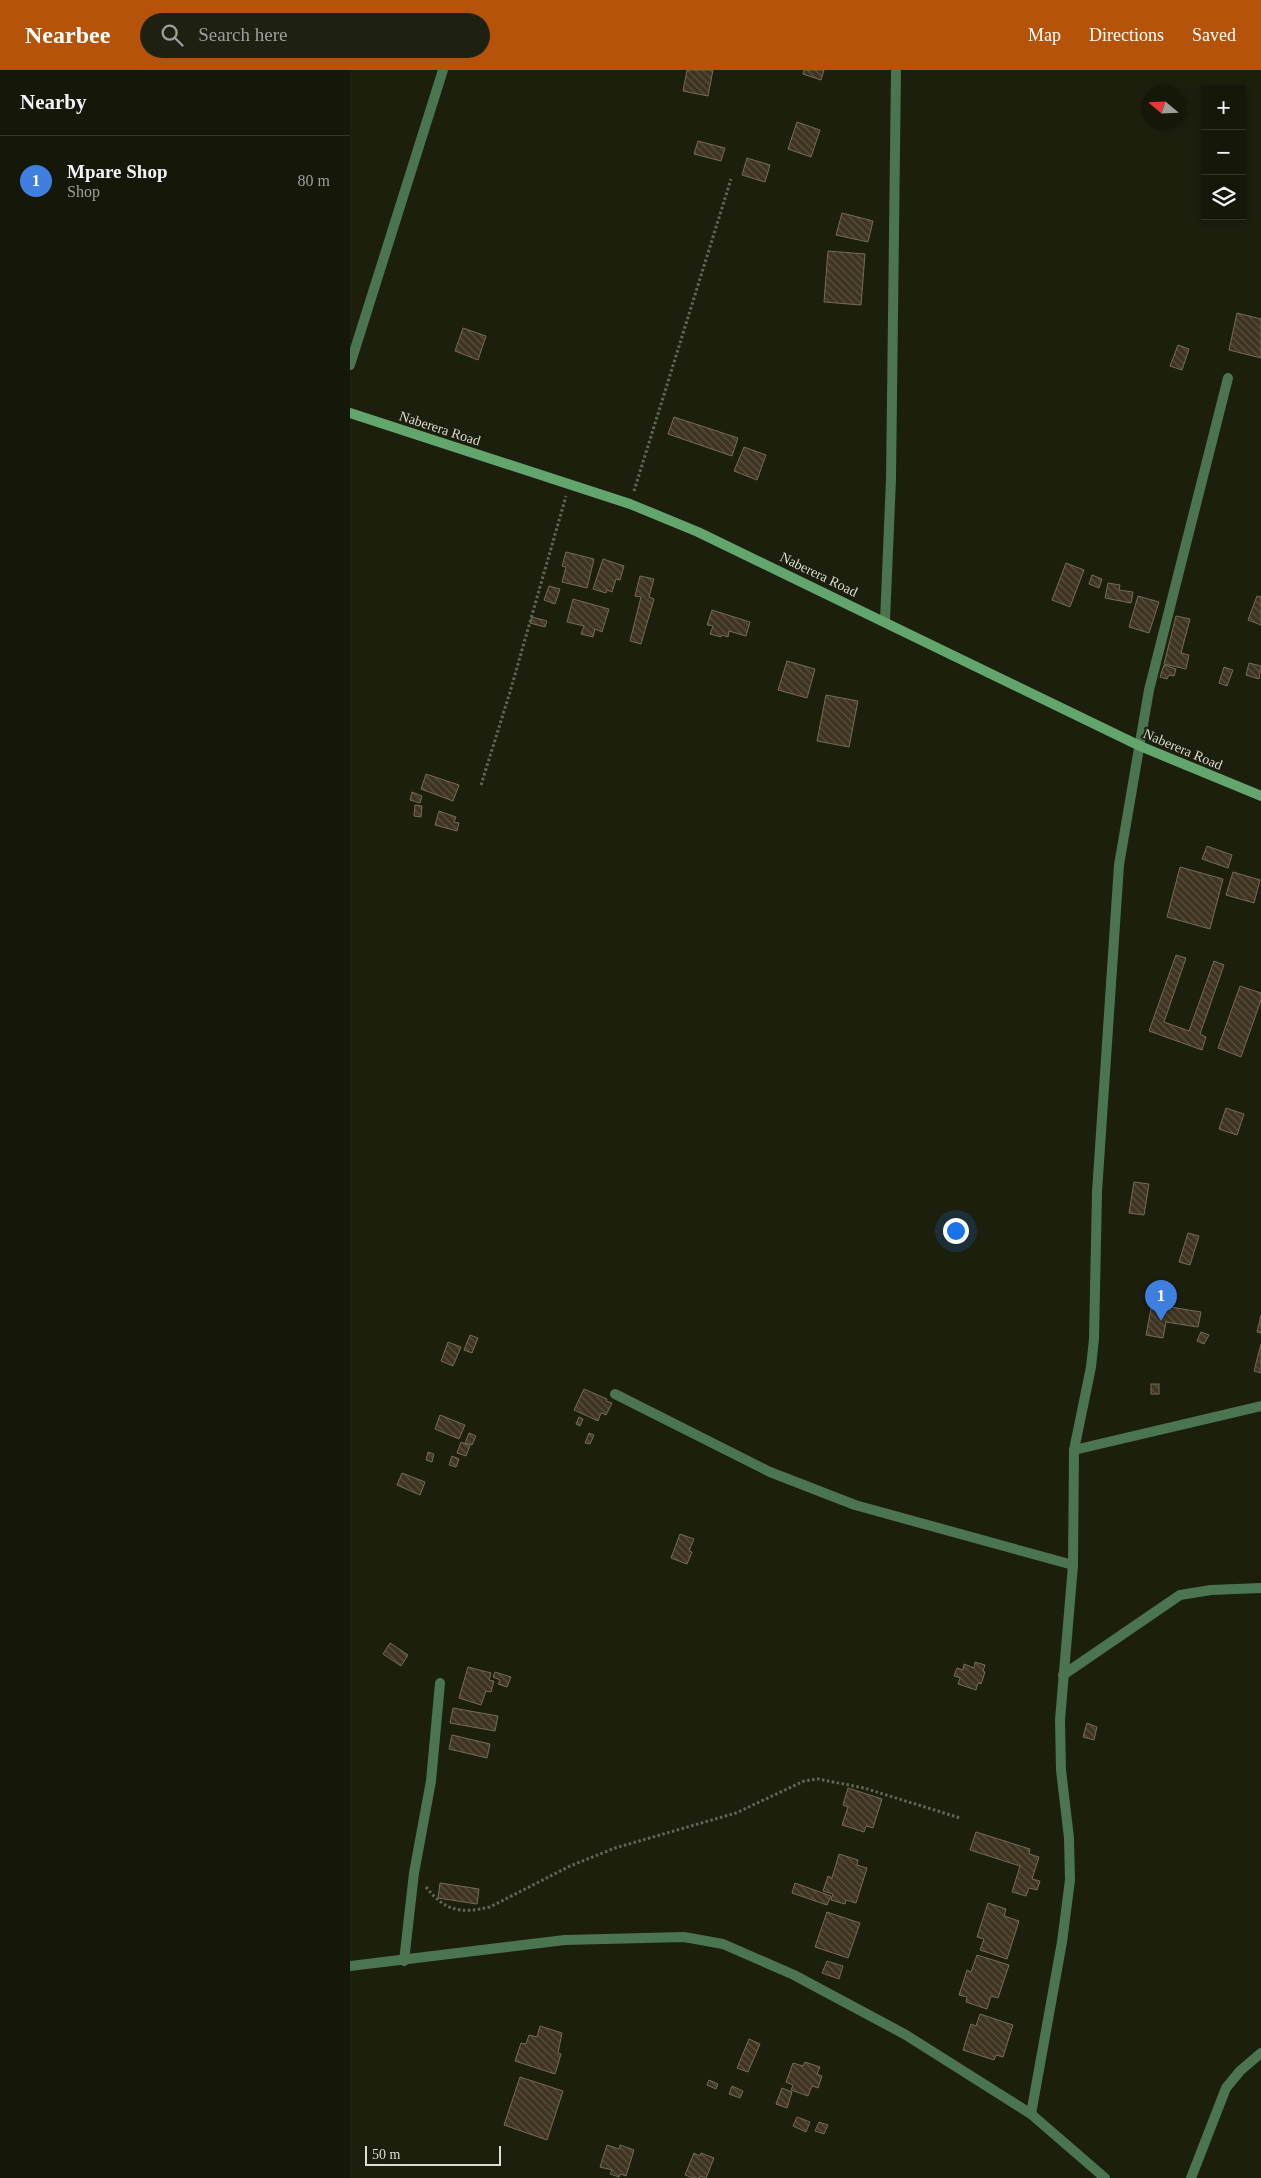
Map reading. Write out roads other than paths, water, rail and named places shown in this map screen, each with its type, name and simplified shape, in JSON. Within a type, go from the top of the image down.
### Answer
[{"type":"street","points":[[350,365],[442,70]]},
{"type":"street","points":[[884,621],[891,479],[896,70]]},
{"type":"street","points":[[1031,2114],[1062,1942],[1070,1880],[1069,1838],[1061,1770],[1060,1720],[1073,1565],[1074,1450],[1091,1367],[1094,1339],[1098,1182],[1119,865],[1149,690],[1228,378]]},
{"type":"street","name":"Naberera Road","points":[[350,414],[630,504],[698,532],[1140,746],[1261,796]]},
{"type":"street","points":[[615,1394],[770,1472],[855,1505],[1073,1565]]},
{"type":"street","points":[[1074,1450],[1261,1406]]},
{"type":"street","points":[[1064,1675],[1180,1595],[1212,1590],[1261,1588]]},
{"type":"street","points":[[404,1960],[414,1873],[430,1781],[440,1683]]},
{"type":"street","points":[[350,1966],[565,1940],[684,1937],[723,1944],[794,1975],[906,2035],[1031,2114],[1105,2178]]},
{"type":"street","points":[[1191,2178],[1226,2088],[1240,2071],[1261,2053]]},
{"type":"place","name":"Mpare Shop","points":[[1161,1321]]}]
